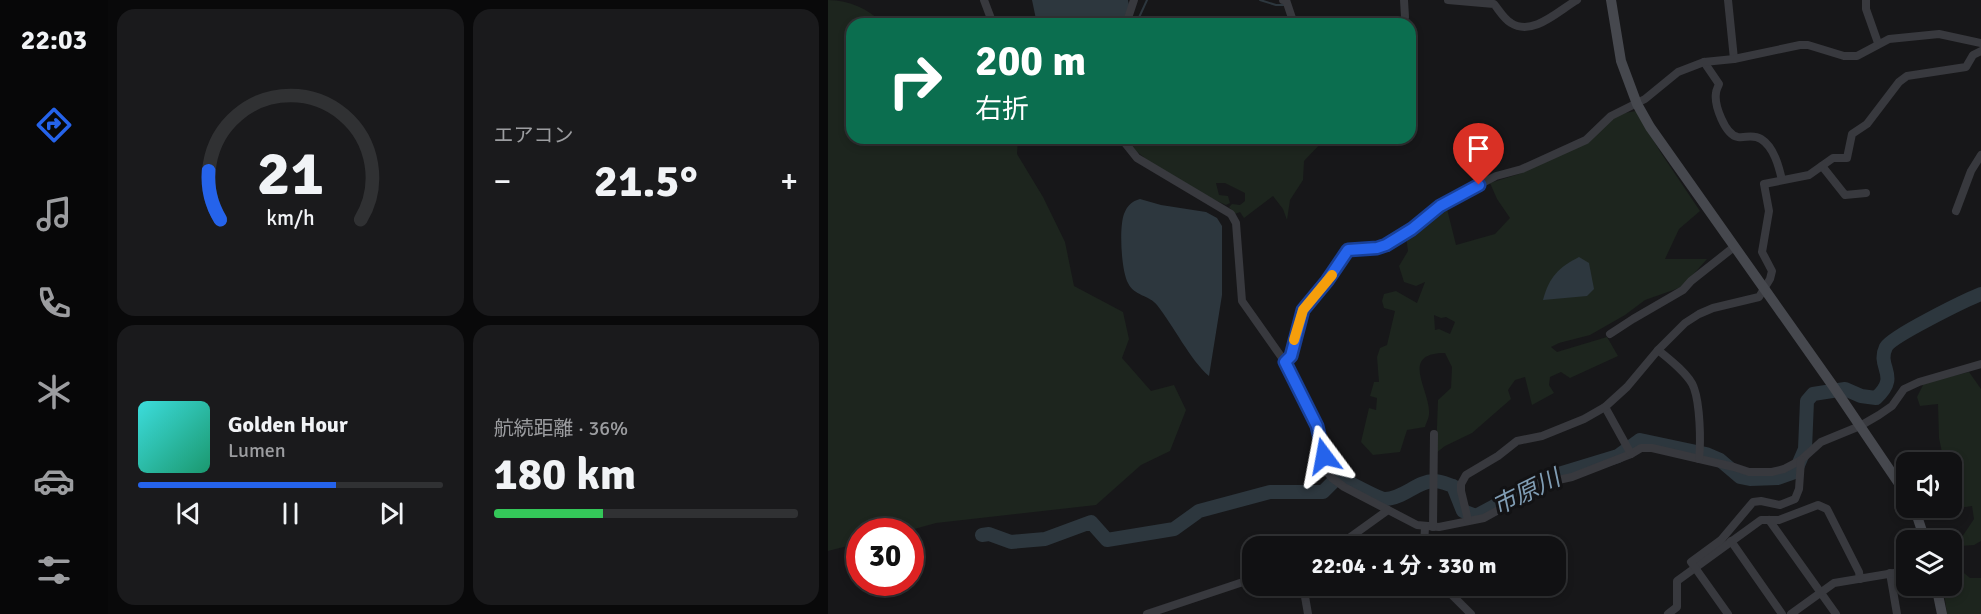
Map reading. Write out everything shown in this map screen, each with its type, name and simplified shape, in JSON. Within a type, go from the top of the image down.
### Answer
[{"type":"street","points":[[984,0],[991,18]]},
{"type":"street","points":[[1128,18],[1134,0]]},
{"type":"street","points":[[1283,0],[1286,0],[1292,18]]},
{"type":"street","points":[[1404,0],[1405,18]]},
{"type":"street","points":[[1448,0],[1494,4],[1510,22],[1523,27],[1548,20],[1576,0]]},
{"type":"street","points":[[1611,0],[1621,61],[1637,104],[1650,127],[1836,389],[1896,479]]},
{"type":"street","points":[[1728,0],[1734,59]]},
{"type":"street","points":[[1866,0],[1866,9],[1878,43]]},
{"type":"street","points":[[1285,362],[1291,356],[1303,310],[1327,281],[1348,250],[1377,248],[1386,245],[1412,229],[1440,206],[1496,176],[1522,169],[1586,140],[1611,116],[1637,104],[1678,72],[1704,63],[1800,45],[1808,45],[1844,56],[1857,56],[1889,39],[1939,34],[1981,43]]},
{"type":"street","points":[[1468,520],[1461,491],[1461,484],[1466,475],[1498,456],[1517,441],[1542,436],[1584,419],[1605,407],[1627,387],[1658,350],[1685,323],[1699,314],[1713,308],[1759,297],[1772,271],[1762,252],[1769,211],[1764,184],[1809,175],[1833,158],[1847,158],[1852,134],[1867,124],[1899,82],[1907,76],[1966,68],[1973,55],[1981,51]]},
{"type":"street","points":[[1704,63],[1719,84],[1715,95],[1725,127],[1730,134],[1738,137],[1750,135],[1762,140],[1778,164],[1782,180]]},
{"type":"street","points":[[1126,144],[1137,158],[1231,214],[1236,223],[1242,301],[1285,362],[1317,426],[1328,473],[1344,487],[1417,525],[1429,527],[1484,518],[1549,482],[1572,477],[1641,448],[1652,448],[1756,472],[1778,470],[1801,460],[1821,442],[1860,426],[1892,406],[1904,389],[1919,382],[1981,364]]},
{"type":"street","points":[[1956,211],[1971,171],[1981,155]]},
{"type":"street","points":[[1822,166],[1845,195],[1866,193]]},
{"type":"street","points":[[1610,334],[1683,290],[1734,247]]},
{"type":"street","points":[[1658,350],[1672,361],[1694,386],[1701,436],[1699,459]]},
{"type":"street","points":[[1605,407],[1631,454]]},
{"type":"street","points":[[1427,536],[1434,434]]},
{"type":"street","points":[[1728,614],[1690,562],[1721,540],[1753,502],[1761,501],[1780,505],[1795,499],[1799,489],[1801,460]]},
{"type":"street","points":[[1671,613],[1677,607],[1677,581],[1694,567],[1761,520],[1779,520],[1818,505],[1827,508],[1859,572],[1860,579]]},
{"type":"street","points":[[1352,536],[1389,510]]},
{"type":"street","points":[[1768,520],[1836,614]]},
{"type":"street","points":[[1731,541],[1782,614]]},
{"type":"street","points":[[1791,614],[1834,583],[1896,572]]},
{"type":"street","points":[[1890,573],[1897,614]]},
{"type":"street","points":[[1147,614],[1242,582]]},
{"type":"street","points":[[1305,596],[1308,614]]},
{"type":"street","points":[[1453,596],[1470,614]]},
{"type":"street","points":[[1938,596],[1942,614]]},
{"type":"shaded area","points":[[828,0],[858,6],[877,18],[846,18],[846,144],[1018,144],[1017,154],[1043,197],[1065,242],[1074,286],[1123,312],[1129,339],[1122,358],[1151,391],[1174,385],[1186,410],[1170,451],[1141,465],[1096,505],[936,523],[924,526],[924,518],[846,518],[846,546],[828,551]]},
{"type":"shaded area","points":[[1032,0],[1128,0],[1129,5],[1124,18],[1036,18]]},
{"type":"shaded area","points":[[1636,111],[1700,211],[1679,229],[1665,259],[1707,259],[1682,287],[1645,300],[1625,315],[1590,335],[1551,347],[1557,352],[1607,337],[1618,356],[1570,378],[1561,372],[1550,377],[1549,385],[1554,393],[1532,405],[1525,377],[1515,380],[1508,390],[1511,399],[1472,433],[1436,453],[1438,400],[1451,388],[1452,367],[1445,353],[1423,359],[1420,375],[1429,414],[1425,427],[1407,430],[1400,452],[1373,455],[1361,442],[1369,408],[1376,410],[1377,398],[1370,396],[1374,382],[1379,382],[1377,357],[1380,348],[1387,345],[1395,311],[1384,308],[1382,301],[1384,294],[1396,291],[1417,303],[1425,282],[1416,286],[1404,282],[1399,266],[1408,251],[1406,236],[1423,226],[1445,207],[1456,245],[1495,234],[1510,218],[1497,199],[1490,183],[1519,174],[1570,150],[1619,114]],"holes":[[[1434,315],[1441,318],[1446,317],[1455,322],[1450,334],[1439,329],[1435,330]]]},
{"type":"shaded area","points":[[1129,144],[1320,144],[1304,161],[1303,180],[1290,200],[1287,220],[1283,209],[1273,196],[1244,218],[1240,212],[1235,214],[1229,207],[1232,204],[1240,205],[1245,201],[1245,193],[1225,183],[1216,183],[1219,195],[1228,196],[1230,203],[1226,205],[1160,170]]},
{"type":"shaded area","points":[[1140,199],[1161,205],[1206,212],[1217,218],[1222,226],[1222,295],[1209,376],[1157,305],[1134,291],[1128,283],[1122,259],[1122,220],[1128,206]]},
{"type":"shaded area","points":[[1579,257],[1589,263],[1594,289],[1587,296],[1543,300],[1548,285],[1556,274]]},
{"type":"shaded area","points":[[1969,372],[1981,389],[1981,541],[1974,545],[1962,546],[1962,537],[1974,519],[1972,506],[1962,508],[1962,452],[1942,452],[1938,404],[1920,406],[1917,397],[1924,383]]},
{"type":"shaded area","points":[[1962,571],[1970,578],[1981,578],[1981,614],[1947,614],[1945,596],[1962,596]]},
{"type":"waterway","points":[[1139,18],[1147,0]]},
{"type":"waterway","points":[[1260,0],[1276,5],[1286,5]]},
{"type":"waterway","name":"市原川","points":[[982,535],[989,534],[1011,542],[1045,539],[1091,522],[1107,540],[1174,529],[1199,511],[1270,492],[1323,492],[1338,477],[1385,499],[1398,496],[1428,482],[1441,482],[1453,486],[1463,511],[1476,516],[1549,477],[1618,456],[1640,440],[1706,454],[1720,460],[1740,477],[1778,478],[1795,472],[1805,449],[1807,401],[1813,394],[1845,389],[1861,396],[1876,398],[1887,383],[1884,354],[1891,342],[1930,319],[1981,294]]},
{"type":"slow traffic","points":[[1294,340],[1303,310],[1332,275]]},
{"type":"route","points":[[1324,456],[1317,426],[1285,362],[1291,356],[1303,310],[1327,281],[1348,250],[1377,248],[1386,245],[1412,229],[1440,206],[1479,185]]}]
